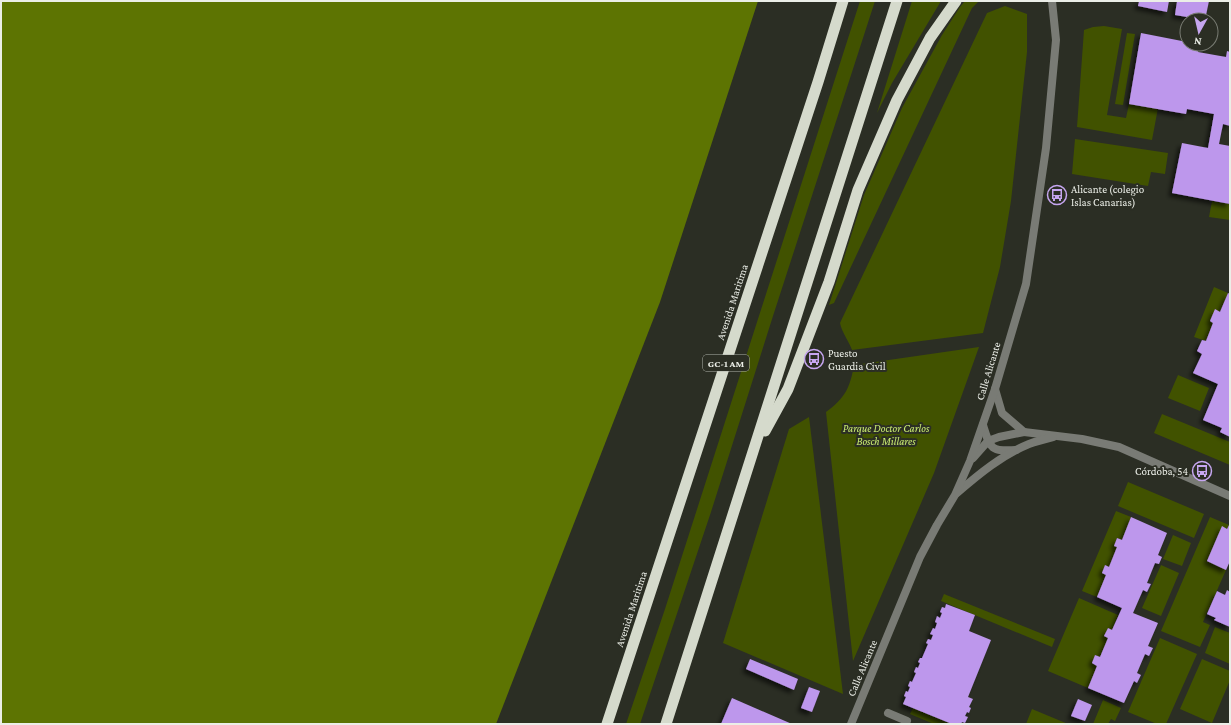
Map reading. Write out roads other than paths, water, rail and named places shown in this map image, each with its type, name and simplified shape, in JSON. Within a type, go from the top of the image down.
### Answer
[{"type":"highway","name":"Avenida Maritima","points":[[607,724],[818,82],[843,1]]},
{"type":"highway","points":[[666,724],[897,1]]},
{"type":"highway","points":[[753,452],[788,389],[830,282],[858,190],[897,100],[930,38],[956,1]]},
{"type":"street","name":"Calle Alicante","points":[[851,724],[920,557],[955,495],[970,461],[995,389],[1026,284],[1046,148],[1056,40],[1052,1]]},
{"type":"street","points":[[995,389],[1002,413],[1024,432]]},
{"type":"street","points":[[983,425],[988,441],[993,448],[998,451],[1017,450]]},
{"type":"street","points":[[970,461],[988,441],[1024,432],[1082,439],[1119,448],[1230,496]]},
{"type":"street","points":[[955,495],[984,471],[1017,450],[1030,444],[1056,436]]},
{"type":"street","points":[[888,713],[907,721]]},
{"type":"place","name":"Alicante (colegio Islas Canarias)","points":[[1057,195]]},
{"type":"place","name":"Puesto Guardia Civil","points":[[814,359]]},
{"type":"place","name":"Córdoba, 54","points":[[1202,471]]},
{"type":"park label","name":"Parque Doctor Carlos Bosch Millares","points":[[886,434]]}]
